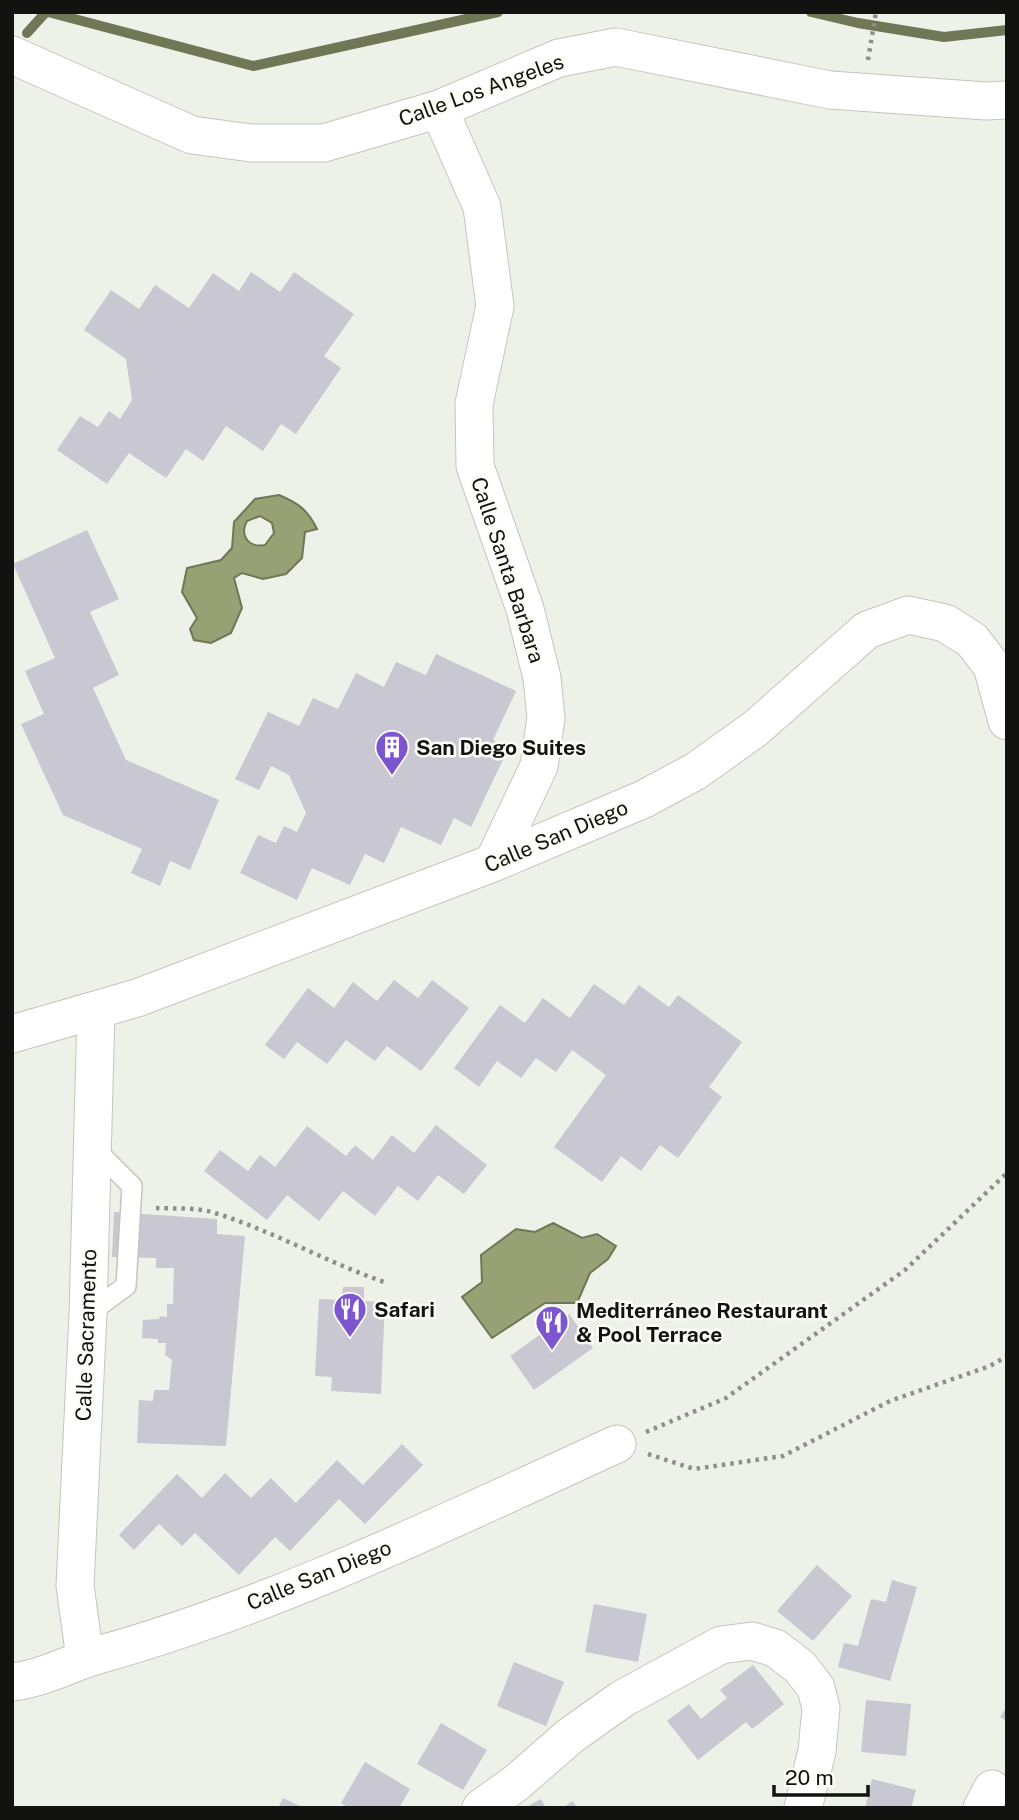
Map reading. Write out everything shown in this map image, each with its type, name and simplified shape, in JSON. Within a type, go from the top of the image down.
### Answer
[{"type":"street","name":"Calle Los Angeles","points":[[12,55],[192,135],[251,143],[324,144],[439,109],[559,58],[616,47],[830,90],[986,101],[1007,100]]},
{"type":"street","name":"Calle Santa Barbara","points":[[439,109],[482,207],[495,306],[474,404],[475,466],[525,609],[542,678],[546,718],[539,766],[493,863]]},
{"type":"street","name":"Calle San Diego","points":[[12,1034],[96,1011],[493,863],[644,799],[695,771],[756,728],[867,630],[908,615],[945,623],[972,640],[992,666],[1007,721]]},
{"type":"street","name":"Calle Sacramento","points":[[85,1658],[75,1586],[88,1314],[96,1011]]},
{"type":"street","name":"Calle San Diego","points":[[12,1682],[24,1681],[85,1658],[144,1642],[343,1568],[617,1444]]},
{"type":"street","points":[[481,1808],[516,1783],[570,1736],[622,1699],[721,1644],[752,1641],[775,1648],[800,1667],[816,1688],[821,1708],[817,1751],[803,1808]]},
{"type":"lane","points":[[88,1314],[126,1286],[132,1186],[92,1146]]},
{"type":"path","points":[[870,42],[876,12]]},
{"type":"path","points":[[617,1444],[726,1398],[905,1270],[1007,1173]]},
{"type":"path","points":[[130,1206],[212,1212],[324,1257],[344,1269],[384,1282]]},
{"type":"path","points":[[617,1444],[694,1469],[783,1456],[890,1401],[990,1366],[1007,1356]]},
{"type":"shaded area","points":[[279,495],[286,498],[306,512],[317,529],[305,532],[302,558],[286,574],[263,579],[242,573],[234,578],[242,608],[231,633],[211,643],[194,640],[190,629],[197,618],[182,592],[187,568],[221,560],[232,548],[234,522],[255,499]],"holes":[[[260,516],[272,523],[274,533],[265,545],[254,545],[247,540],[244,532],[247,521]]]},
{"type":"shaded area","points":[[553,1223],[582,1238],[597,1234],[616,1246],[608,1259],[590,1273],[577,1303],[545,1303],[492,1338],[462,1297],[482,1282],[481,1255],[516,1229],[535,1232]]},
{"type":"building","points":[[251,272],[280,292],[294,272],[354,314],[324,356],[341,368],[296,434],[281,424],[263,451],[226,426],[203,461],[186,449],[166,478],[129,453],[107,484],[57,450],[80,416],[98,427],[109,411],[120,419],[132,400],[126,359],[84,330],[111,290],[139,309],[155,285],[189,308],[213,273],[239,291]]},
{"type":"building","points":[[87,530],[119,599],[90,612],[119,675],[93,688],[126,760],[219,800],[190,870],[170,861],[160,886],[131,873],[142,849],[63,815],[21,724],[44,714],[25,671],[55,658],[13,564]]},
{"type":"building","name":"San Diego Suites","points":[[436,654],[516,691],[493,740],[509,747],[471,827],[454,818],[441,845],[401,827],[384,863],[365,854],[350,885],[312,868],[297,900],[240,873],[258,835],[276,843],[284,826],[297,832],[306,813],[289,775],[271,766],[259,790],[235,779],[268,712],[299,726],[313,698],[338,709],[356,673],[384,687],[396,662],[426,675]]},
{"type":"building","points":[[394,980],[418,998],[432,980],[469,1008],[421,1071],[387,1046],[375,1061],[346,1040],[327,1064],[297,1042],[284,1059],[265,1045],[308,988],[334,1008],[353,982],[377,1001]]},
{"type":"building","points":[[594,984],[624,1005],[639,985],[669,1007],[678,995],[742,1042],[709,1087],[722,1097],[678,1158],[660,1145],[641,1171],[621,1156],[602,1182],[554,1147],[606,1075],[572,1050],[556,1072],[536,1058],[521,1078],[497,1061],[479,1087],[454,1068],[500,1005],[525,1023],[543,998],[570,1018]]},
{"type":"building","points":[[436,1125],[487,1165],[464,1194],[438,1175],[418,1201],[398,1186],[375,1216],[343,1191],[319,1221],[287,1195],[267,1220],[204,1171],[220,1150],[248,1171],[260,1155],[275,1167],[307,1126],[346,1156],[355,1145],[373,1160],[392,1135],[414,1153]]},
{"type":"building","points":[[114,1212],[217,1219],[217,1234],[245,1236],[226,1446],[137,1443],[139,1400],[153,1401],[154,1390],[169,1390],[172,1360],[165,1355],[166,1343],[158,1343],[158,1339],[142,1338],[143,1320],[167,1317],[167,1304],[173,1304],[174,1268],[156,1268],[156,1258],[112,1257]]},
{"type":"building","name":"Safari","points":[[343,1287],[364,1287],[364,1301],[385,1302],[381,1394],[331,1391],[332,1377],[315,1376],[319,1299],[342,1300]]},
{"type":"building","name":"Mediterráneo Restaurant & Pool Terrace","points":[[569,1314],[593,1348],[534,1390],[510,1356]]},
{"type":"building","points":[[402,1444],[423,1465],[365,1524],[339,1499],[290,1551],[275,1537],[239,1575],[195,1533],[182,1546],[159,1524],[134,1550],[119,1535],[177,1474],[202,1498],[225,1473],[251,1498],[271,1478],[296,1503],[337,1460],[363,1485]]},
{"type":"building","points":[[817,1565],[852,1596],[813,1641],[777,1611]]},
{"type":"building","points":[[892,1580],[917,1587],[890,1681],[838,1667],[844,1643],[858,1646],[871,1599],[886,1602]]},
{"type":"building","points":[[594,1604],[647,1614],[638,1662],[585,1652]]},
{"type":"building","points":[[514,1662],[564,1682],[546,1726],[497,1706]]},
{"type":"building","points":[[753,1665],[784,1704],[752,1729],[746,1722],[698,1760],[667,1721],[689,1704],[701,1719],[727,1698],[720,1690]]},
{"type":"building","points":[[866,1700],[911,1704],[906,1756],[861,1752]]},
{"type":"building","points":[[1007,1706],[1007,1721],[1000,1717]]},
{"type":"building","points":[[441,1723],[487,1750],[463,1790],[417,1764]]},
{"type":"building","points":[[365,1762],[410,1789],[399,1808],[349,1808],[341,1803]]},
{"type":"building","points":[[872,1779],[916,1790],[911,1808],[865,1808]]},
{"type":"building","points":[[283,1798],[304,1808],[278,1808]]},
{"type":"building","points":[[541,1799],[546,1808],[526,1808],[531,1804]]},
{"type":"building","points":[[573,1801],[577,1808],[562,1808]]},
{"type":"waterway","points":[[27,33],[46,12]]},
{"type":"waterway","points":[[48,12],[253,66],[498,12]]},
{"type":"waterway","points":[[811,12],[858,23],[944,37],[1007,30]]},
{"type":"place","name":"San Diego Suites","points":[[392,777]]},
{"type":"place","name":"Safari","points":[[350,1339]]},
{"type":"place","name":"Mediterráneo Restaurant & Pool Terrace","points":[[552,1352]]}]
